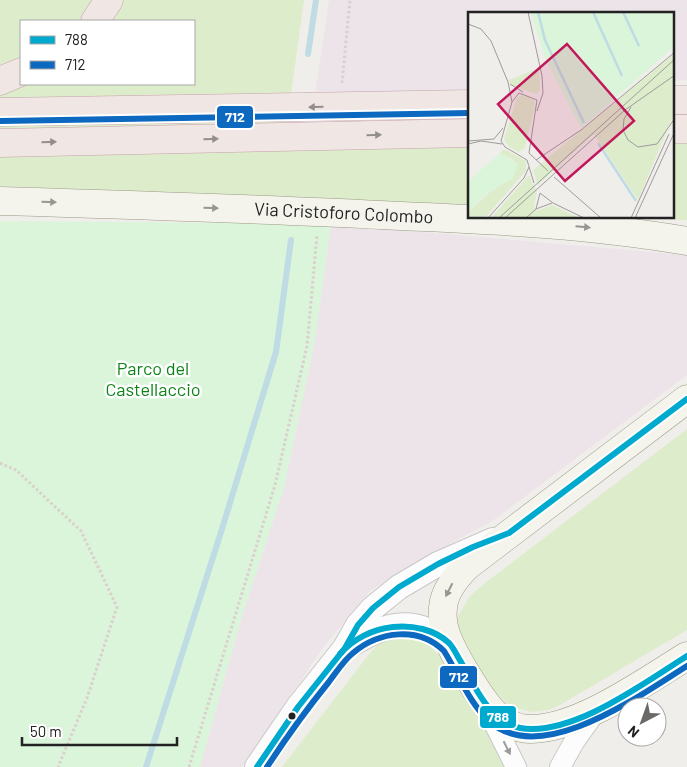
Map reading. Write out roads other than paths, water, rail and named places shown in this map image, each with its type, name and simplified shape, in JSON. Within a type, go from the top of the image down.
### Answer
[{"type":"highway","points":[[95,20],[109,0]]},
{"type":"highway","points":[[0,81],[20,72]]},
{"type":"highway","points":[[674,100],[687,100]]},
{"type":"highway","points":[[0,112],[468,104]]},
{"type":"highway","points":[[674,129],[687,129]]},
{"type":"highway","points":[[0,143],[468,133]]},
{"type":"main road","name":"Via Cristoforo Colombo","points":[[0,201],[319,212],[542,224],[632,232],[687,241]]},
{"type":"main road","points":[[687,399],[509,533],[462,571],[448,591],[443,603],[442,615],[445,632],[450,644],[482,698],[501,719],[512,726],[530,729],[551,726],[596,711],[687,656]]},
{"type":"street","points":[[257,767],[298,707],[345,648],[364,617],[399,588],[449,558],[509,533]]},
{"type":"street","points":[[345,648],[376,630],[406,625],[428,630],[450,644]]},
{"type":"street","points":[[482,698],[516,767]]},
{"type":"street","points":[[560,767],[574,742],[596,711]]},
{"type":"waterway","points":[[308,54],[316,0]]},
{"type":"waterway","points":[[146,767],[276,352],[291,240]]},
{"type":"park label","name":"Parco del Castellaccio","points":[[153,379]]}]
